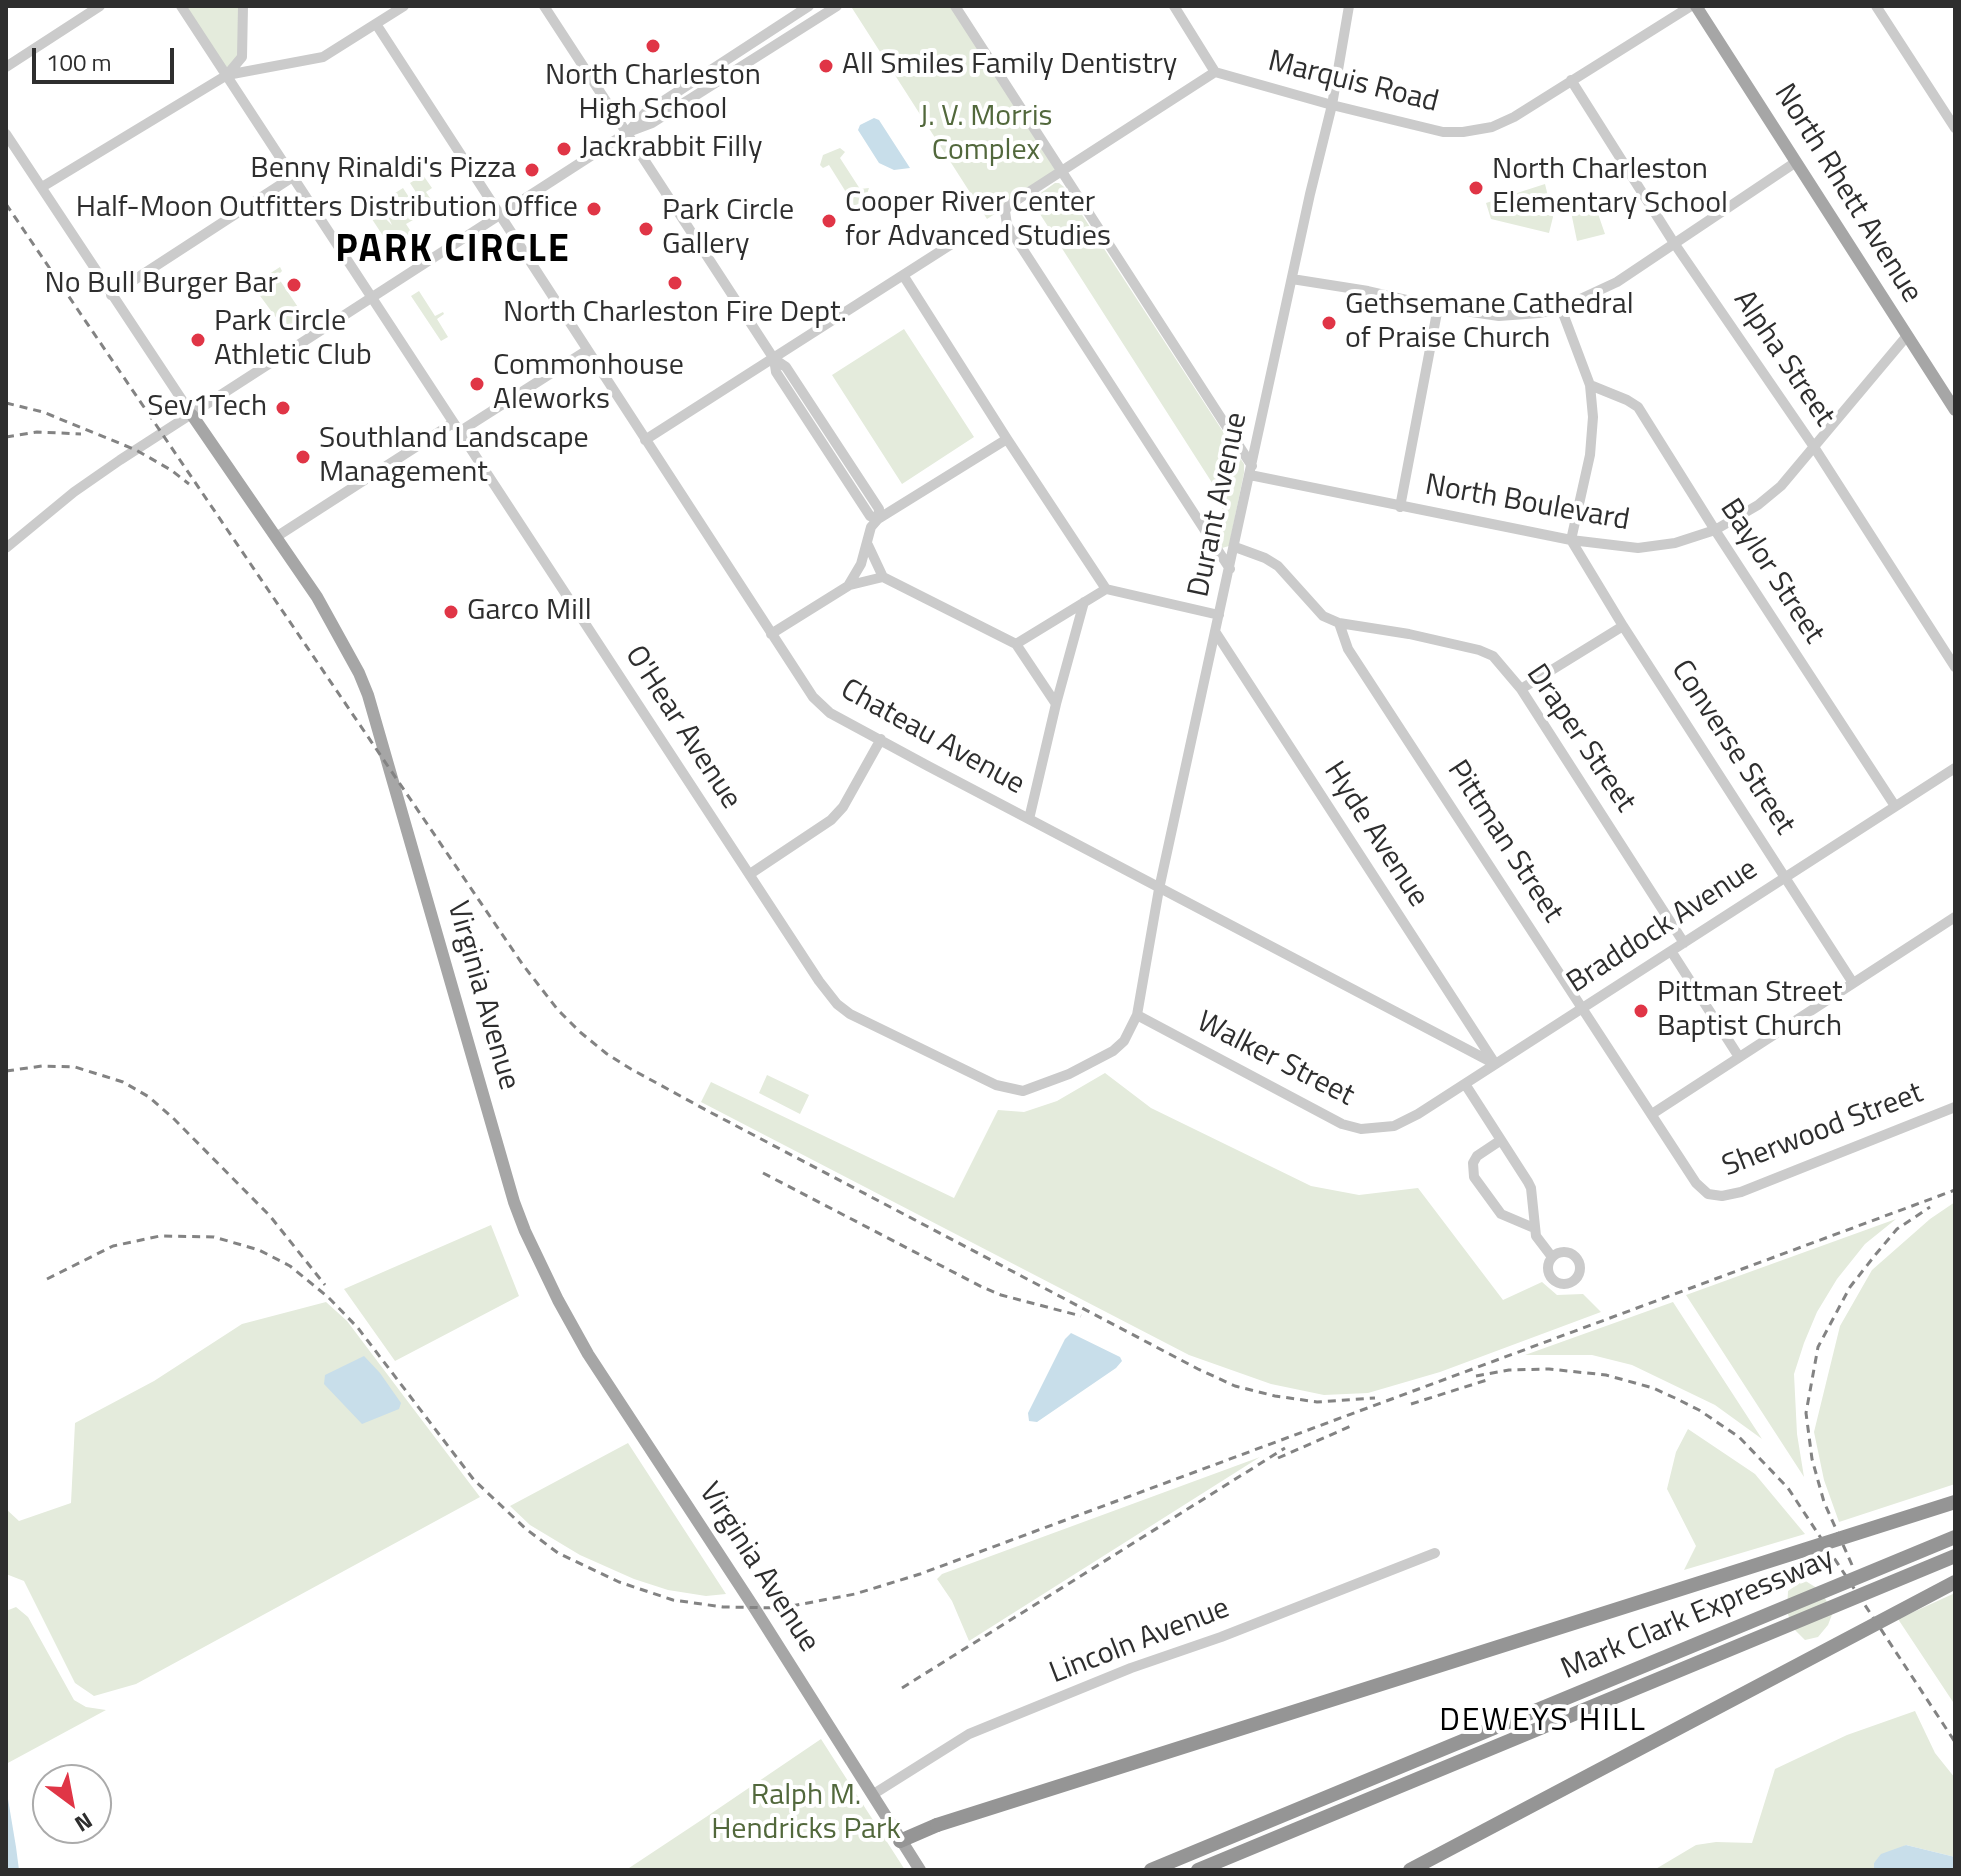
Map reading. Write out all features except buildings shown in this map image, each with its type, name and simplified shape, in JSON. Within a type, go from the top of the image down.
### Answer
[{"type":"highway","points":[[900,1841],[937,1825],[1955,1502]]},
{"type":"highway","name":"Mark Clark Expressway","points":[[1151,1870],[1955,1537]]},
{"type":"highway","name":"Mark Clark Expressway","points":[[1198,1870],[1955,1556]]},
{"type":"highway","points":[[1410,1870],[1955,1582]]},
{"type":"main road","name":"North Rhett Avenue","points":[[1693,6],[1955,410]]},
{"type":"main road","name":"Virginia Avenue","points":[[192,415],[328,615],[368,695],[525,1231],[588,1354],[755,1609],[920,1870]]},
{"type":"street","points":[[6,67],[100,6]]},
{"type":"street","name":"O'Hear Avenue","points":[[181,6],[819,981],[837,1004],[850,1014],[996,1085],[1023,1091],[1034,1090],[1113,1051],[1124,1041],[1137,1015]]},
{"type":"street","points":[[42,187],[227,75],[242,57],[243,6]]},
{"type":"street","points":[[227,75],[323,57],[404,6]]},
{"type":"street","points":[[544,6],[774,359],[776,372],[870,516],[878,519]]},
{"type":"street","points":[[628,132],[645,113],[809,6]]},
{"type":"street","points":[[6,548],[74,492],[192,415],[628,132],[652,123],[837,6]]},
{"type":"street","points":[[955,6],[1251,470]]},
{"type":"street","points":[[1174,6],[1215,72],[1009,205],[1005,211],[1007,225],[1230,569]]},
{"type":"street","name":"Durant Avenue","points":[[1137,1015],[1159,889],[1332,105],[1349,6]]},
{"type":"street","name":"Marquis Road","points":[[1215,72],[1443,132],[1463,132],[1492,127],[1514,117],[1693,6]]},
{"type":"street","points":[[1876,6],[1955,128]]},
{"type":"street","name":"Chateau Avenue","points":[[376,24],[771,634],[813,697],[830,713],[1495,1064]]},
{"type":"street","name":"Alpha Street","points":[[1571,80],[1674,243],[1814,447],[1955,667]]},
{"type":"street","name":"Virginia Avenue","points":[[6,134],[192,415]]},
{"type":"street","points":[[1292,279],[1499,316],[1561,308],[1617,282],[1796,162]]},
{"type":"street","points":[[111,295],[294,176]]},
{"type":"street","points":[[645,440],[961,238]]},
{"type":"street","points":[[903,275],[1106,589]]},
{"type":"street","points":[[1400,507],[1438,307]]},
{"type":"street","points":[[1561,308],[1590,385],[1593,417],[1590,455],[1571,540]]},
{"type":"street","name":"North Boulevard","points":[[1251,470],[1400,507],[1571,540],[1638,548],[1675,543],[1715,530],[1758,505],[1781,486],[1906,337]]},
{"type":"street","points":[[276,537],[586,351]]},
{"type":"street","name":"Baylor Street","points":[[1590,385],[1638,407],[1895,806]]},
{"type":"street","points":[[848,586],[861,564],[871,527],[878,519],[1007,439]]},
{"type":"street","name":"Converse Street","points":[[1571,540],[1853,983]]},
{"type":"street","points":[[868,545],[883,577],[1016,644],[1056,704]]},
{"type":"street","name":"Pittman Street","points":[[1235,547],[1278,566],[1323,616],[1339,623],[1348,649],[1696,1183],[1708,1194]]},
{"type":"street","points":[[771,634],[848,586],[883,577]]},
{"type":"street","points":[[1016,644],[1106,589],[1219,615]]},
{"type":"street","points":[[1029,819],[1084,602]]},
{"type":"street","name":"Draper Street","points":[[1339,623],[1409,634],[1493,656],[1521,689],[1684,943]]},
{"type":"street","points":[[1521,689],[1623,626]]},
{"type":"street","name":"Hyde Avenue","points":[[1216,633],[1495,1064]]},
{"type":"street","points":[[750,874],[831,820],[843,807],[881,739]]},
{"type":"street","name":"Braddock Avenue","points":[[1519,1050],[1955,768]]},
{"type":"street","points":[[1652,1114],[1955,917]]},
{"type":"street","points":[[1671,951],[1739,1057]]},
{"type":"street","name":"Walker Street","points":[[1137,1015],[1342,1124],[1361,1129],[1378,1130],[1394,1126],[1418,1114],[1519,1050]]},
{"type":"street","points":[[1465,1084],[1531,1188],[1534,1228],[1540,1244],[1552,1257]]},
{"type":"street","name":"Sherwood Street","points":[[1708,1194],[1722,1196],[1741,1192],[1955,1107]]},
{"type":"street","points":[[1501,1140],[1477,1156],[1473,1163],[1474,1177],[1501,1214],[1534,1228]]},
{"type":"street","name":"Lincoln Avenue","points":[[872,1795],[969,1734],[1131,1668],[1221,1637],[1435,1553]]},
{"type":"green space","points":[[181,6],[243,6],[242,57],[227,74]]},
{"type":"green space","name":"J. V. Morris Complex","points":[[955,6],[1062,171],[987,219],[852,8]]},
{"type":"green space","points":[[840,148],[845,152],[840,158],[860,189],[869,188],[865,200],[853,207],[844,202],[849,197],[829,165],[823,168],[820,165],[823,155]]},
{"type":"green space","points":[[423,175],[432,188],[426,192],[436,207],[429,212],[410,183]]},
{"type":"green space","points":[[1055,183],[1064,187],[1244,464],[1229,546],[1222,548],[1211,530],[1225,503],[1031,200]]},
{"type":"green space","points":[[1545,184],[1553,217],[1549,233],[1491,219],[1486,203]]},
{"type":"green space","points":[[403,188],[418,211],[410,215],[413,220],[406,224],[419,244],[410,250],[389,245],[368,213],[378,211],[392,225],[381,202]]},
{"type":"green space","points":[[1595,205],[1605,234],[1577,241],[1571,212]]},
{"type":"green space","points":[[280,267],[282,271],[277,276],[306,319],[286,331],[252,285]]},
{"type":"green space","points":[[419,291],[435,316],[444,314],[437,319],[448,337],[441,341],[411,296]]},
{"type":"green space","points":[[904,329],[974,437],[902,484],[832,375]]},
{"type":"green space","points":[[1105,1073],[1151,1108],[1311,1186],[1359,1195],[1418,1188],[1503,1300],[1542,1282],[1557,1295],[1583,1294],[1601,1312],[1440,1372],[1368,1393],[1324,1395],[1271,1384],[1189,1355],[701,1102],[711,1082],[954,1198],[998,1110],[1024,1112],[1057,1101]]},
{"type":"green space","points":[[767,1075],[809,1095],[800,1114],[759,1093]]},
{"type":"green space","points":[[1955,1202],[1955,1484],[1839,1522],[1824,1480],[1814,1432],[1840,1326],[1872,1270],[1930,1219]]},
{"type":"green space","points":[[1896,1219],[1865,1244],[1837,1279],[1817,1312],[1804,1343],[1794,1374],[1797,1434],[1804,1477],[1686,1295]]},
{"type":"green space","points":[[491,1225],[519,1296],[395,1361],[344,1289]]},
{"type":"green space","points":[[326,1302],[347,1321],[480,1497],[136,1684],[94,1696],[75,1683],[24,1581],[6,1574],[6,1509],[19,1521],[71,1503],[75,1423],[154,1381],[242,1324]]},
{"type":"green space","points":[[1673,1302],[1762,1439],[1715,1405],[1632,1365],[1592,1355],[1525,1355]]},
{"type":"green space","points":[[1688,1429],[1755,1474],[1805,1534],[1684,1570],[1696,1546],[1667,1489],[1676,1452]]},
{"type":"green space","points":[[628,1443],[726,1594],[706,1596],[668,1590],[634,1579],[580,1555],[530,1525],[510,1506]]},
{"type":"green space","points":[[1260,1457],[969,1641],[952,1601],[937,1579],[942,1574]]},
{"type":"green space","points":[[1804,1580],[1820,1590],[1833,1612],[1828,1625],[1818,1637],[1805,1640],[1792,1627],[1787,1611],[1788,1591]]},
{"type":"green space","points":[[1955,1593],[1955,1705],[1898,1619]]},
{"type":"green space","points":[[16,1607],[28,1617],[74,1700],[86,1707],[106,1710],[6,1764],[6,1611]]},
{"type":"green space","points":[[1915,1711],[1935,1753],[1955,1778],[1955,1857],[1906,1845],[1874,1863],[1874,1870],[1654,1870],[1696,1845],[1752,1843],[1775,1769],[1847,1735]]},
{"type":"green space","name":"Ralph M. Hendricks Park","points":[[821,1739],[905,1870],[626,1870],[706,1817]]},
{"type":"water","points":[[874,118],[879,120],[910,168],[894,170],[879,163],[858,130],[860,125]]},
{"type":"water","points":[[1071,1333],[1120,1357],[1122,1361],[1037,1422],[1029,1421],[1028,1413],[1065,1339]]},
{"type":"water","points":[[364,1356],[401,1403],[399,1409],[362,1424],[324,1384],[325,1375]]},
{"type":"water","points":[[6,1787],[16,1847],[19,1870],[6,1870]]},
{"type":"water","points":[[1906,1845],[1955,1857],[1955,1870],[1874,1870],[1874,1863],[1881,1854]]},
{"type":"railway","points":[[6,204],[523,965],[558,1010],[580,1032],[631,1069],[706,1110],[1198,1369],[1235,1386],[1275,1396],[1317,1402],[1375,1398]]},
{"type":"railway","points":[[6,403],[43,412],[136,450],[189,484]]},
{"type":"railway","points":[[6,437],[37,432],[81,434]]},
{"type":"railway","points":[[6,1071],[42,1066],[75,1067],[123,1082],[149,1097],[270,1216],[325,1285]]},
{"type":"railway","points":[[763,1173],[982,1287],[1081,1316]]},
{"type":"railway","points":[[47,1279],[113,1246],[160,1236],[214,1237],[259,1250],[290,1266],[328,1297],[358,1328],[474,1480],[526,1529],[558,1553],[619,1582],[673,1600],[723,1607],[781,1608],[855,1594],[920,1574],[1955,1190]]},
{"type":"railway","points":[[1852,1565],[1824,1502],[1812,1459],[1806,1413],[1818,1347],[1850,1287],[1876,1254],[1897,1229],[1930,1207]]},
{"type":"railway","points":[[1476,1376],[1509,1370],[1549,1369],[1606,1375],[1653,1388],[1675,1398],[1739,1437],[1788,1488],[1955,1742]]},
{"type":"railway","points":[[1411,1404],[1487,1380]]},
{"type":"railway","points":[[1278,1458],[1351,1426]]},
{"type":"railway","points":[[902,1688],[1285,1448]]},
{"type":"place","name":"North Charleston High School","points":[[653,46]]},
{"type":"place","name":"All Smiles Family Dentistry","points":[[826,66]]},
{"type":"place","name":"Jackrabbit Filly","points":[[564,149]]},
{"type":"place","name":"Benny Rinaldi's Pizza","points":[[532,170]]},
{"type":"place","name":"North Charleston Elementary School","points":[[1476,188]]},
{"type":"place","name":"Half-Moon Outfitters Distribution Office","points":[[594,209]]},
{"type":"place","name":"Cooper River Center for Advanced Studies","points":[[829,221]]},
{"type":"place","name":"Park Circle Gallery","points":[[646,229]]},
{"type":"place","name":"North Charleston Fire Dept.","points":[[675,283]]},
{"type":"place","name":"No Bull Burger Bar","points":[[294,285]]},
{"type":"place","name":"Gethsemane Cathedral of Praise Church","points":[[1329,323]]},
{"type":"place","name":"Park Circle Athletic Club","points":[[198,340]]},
{"type":"place","name":"Commonhouse Aleworks","points":[[477,384]]},
{"type":"place","name":"Sev1Tech","points":[[283,408]]},
{"type":"place","name":"Southland Landscape Management","points":[[303,457]]},
{"type":"place","name":"Garco Mill","points":[[451,612]]},
{"type":"place","name":"Pittman Street Baptist Church","points":[[1641,1011]]},
{"type":"district","name":"PARK CIRCLE","points":[[453,252]]},
{"type":"district","name":"DEWEYS HILL","points":[[1543,1722]]}]
